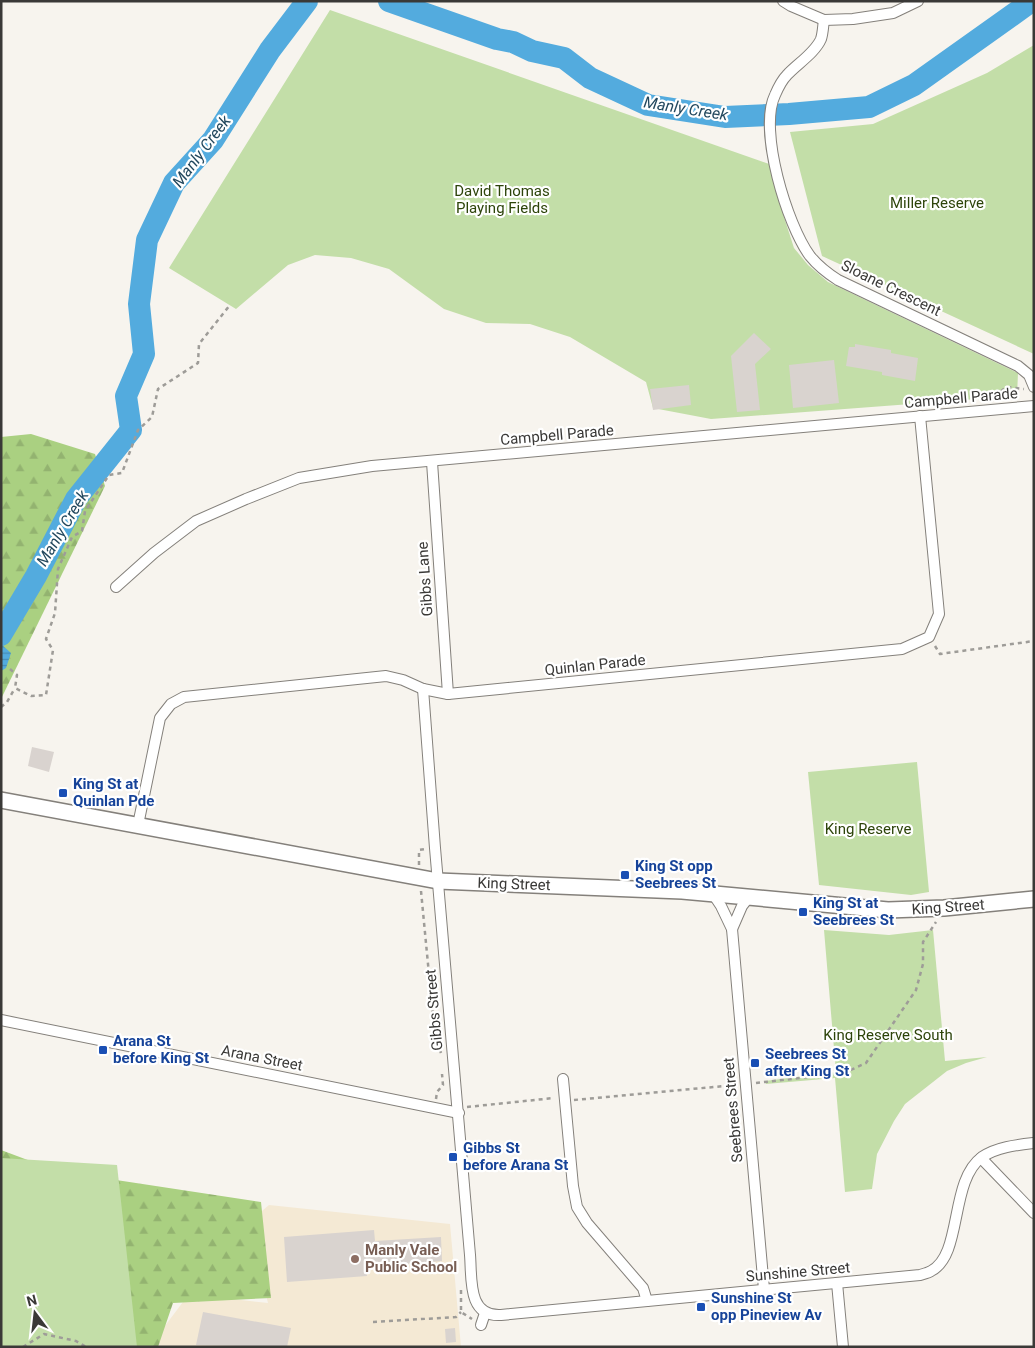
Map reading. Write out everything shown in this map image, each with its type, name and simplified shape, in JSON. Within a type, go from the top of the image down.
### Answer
[{"type":"street","points":[[784,1],[791,6],[824,20],[853,19],[893,12],[918,1]]},
{"type":"street","name":"Sloane Crescent","points":[[824,20],[820,40],[785,77],[774,96],[771,108],[770,129],[776,172],[789,214],[809,255],[821,269],[858,290],[1018,366],[1028,375],[1034,387]]},
{"type":"street","name":"Campbell Parade","points":[[116,588],[154,552],[196,521],[299,478],[372,466],[1034,406]]},
{"type":"street","points":[[920,416],[939,614],[929,637]]},
{"type":"street","name":"Gibbs Lane","points":[[432,462],[448,694]]},
{"type":"street","name":"Quinlan Parade","points":[[138,826],[160,718],[165,710],[184,697],[386,676],[403,680],[423,689],[448,694],[902,649],[929,637]]},
{"type":"street","name":"Gibbs Street","points":[[423,689],[474,1295],[477,1305],[485,1313]]},
{"type":"street","name":"King Street","points":[[1,800],[438,881],[619,888],[713,894],[888,910],[916,910],[1034,899]]},
{"type":"street","name":"Seebrees Street","points":[[713,894],[732,929],[764,1289]]},
{"type":"street","name":"Seebrees Street","points":[[732,929],[742,906],[749,897]]},
{"type":"street","name":"Arana Street","points":[[1,1020],[436,1108],[458,1110]]},
{"type":"street","points":[[563,1079],[573,1186],[578,1207],[587,1222],[644,1288],[647,1301]]},
{"type":"street","points":[[1034,1143],[998,1149],[981,1158],[1034,1213]]},
{"type":"street","name":"Sunshine Street","points":[[485,1313],[497,1315],[920,1275],[931,1271],[939,1265],[948,1252],[965,1182],[973,1167],[981,1158]]},
{"type":"street","points":[[837,1283],[843,1347]]},
{"type":"street","points":[[481,1325],[485,1313]]},
{"type":"path","points":[[15,688],[31,696],[46,695],[53,650],[46,639],[55,613],[58,569],[72,537],[82,532],[85,511],[109,475],[122,473],[138,430],[152,418],[158,389],[198,362],[199,344],[230,305]]},
{"type":"path","points":[[997,409],[998,394],[1002,389],[1006,387],[1019,389]]},
{"type":"path","points":[[929,637],[940,654],[1034,641]]},
{"type":"path","points":[[1,707],[7,702],[15,688],[17,675],[10,669]]},
{"type":"path","points":[[435,848],[419,850],[418,853],[435,1037],[441,1061]]},
{"type":"path","points":[[458,1110],[745,1084],[844,1073],[866,1063],[916,990],[923,964],[923,942],[937,921]]},
{"type":"path","points":[[436,1108],[437,1092],[443,1085],[442,1069]]},
{"type":"path","points":[[374,1322],[456,1317],[461,1312]]},
{"type":"path","points":[[24,1347],[44,1334],[76,1341],[86,1347]]},
{"type":"shaded area","name":"Manly Vale Public School","points":[[269,1205],[450,1224],[461,1347],[149,1347],[189,1294],[268,1303],[248,1223]]},
{"type":"green space","name":"David Thomas Playing Fields","points":[[330,10],[772,165],[784,217],[794,248],[808,265],[828,282],[1018,373],[1017,396],[711,419],[653,408],[646,382],[570,337],[530,324],[486,323],[444,309],[389,269],[351,258],[315,255],[288,265],[236,309],[169,268]]},
{"type":"green space","name":"Miller Reserve","points":[[1034,45],[1034,354],[822,256],[790,132],[873,124],[987,73]]},
{"type":"green space","points":[[31,434],[95,454],[105,486],[1,699],[1,437]]},
{"type":"green space","name":"King Reserve","points":[[917,762],[929,892],[911,895],[819,885],[808,772]]},
{"type":"green space","name":"King Reserve South","points":[[824,930],[889,935],[933,930],[945,1061],[987,1057],[947,1071],[905,1104],[877,1154],[872,1189],[845,1192],[835,1078],[766,1084],[765,1081],[836,1072]]},
{"type":"green space","points":[[1,1150],[57,1171],[261,1202],[271,1298],[173,1303],[158,1347],[1,1347]]},
{"type":"green space","points":[[1,1158],[117,1165],[137,1347],[1,1347]]},
{"type":"water","points":[[1,644],[11,653],[6,668],[1,671]]},
{"type":"building","points":[[754,333],[771,349],[755,364],[760,410],[737,412],[731,356]]},
{"type":"building","points":[[855,344],[891,350],[891,353],[918,358],[915,381],[882,375],[882,372],[846,366],[849,347],[855,347]]},
{"type":"building","points":[[834,360],[839,403],[793,408],[789,365]]},
{"type":"building","points":[[689,385],[691,405],[653,410],[650,389]]},
{"type":"building","points":[[32,747],[54,752],[49,772],[28,766]]},
{"type":"building","points":[[374,1230],[375,1241],[441,1237],[442,1261],[366,1267],[367,1276],[287,1282],[284,1237]]},
{"type":"building","points":[[203,1312],[291,1328],[287,1347],[196,1345]]},
{"type":"building","points":[[455,1328],[456,1342],[446,1343],[445,1329]]},
{"type":"waterway","name":"Manly Creek","points":[[1,635],[36,576],[76,499],[131,430],[126,396],[144,354],[139,304],[147,240],[174,183],[213,140],[270,50],[307,1]]},
{"type":"waterway","name":"Manly Creek","points":[[389,1],[497,39],[513,42],[532,51],[564,58],[590,78],[648,105],[725,117],[869,107],[914,85],[1032,1]]},
{"type":"place","name":"King St at Quinlan Pde","points":[[63,793]]},
{"type":"place","name":"King St opp Seebrees St","points":[[625,875]]},
{"type":"place","name":"King St at Seebrees St","points":[[803,912]]},
{"type":"place","name":"Arana St before King St","points":[[103,1050]]},
{"type":"place","name":"Seebrees St after King St","points":[[755,1063]]},
{"type":"place","name":"Gibbs St before Arana St","points":[[453,1157]]},
{"type":"place","name":"Manly Vale Public School","points":[[355,1259]]},
{"type":"place","name":"Sunshine St opp Pineview Av","points":[[701,1307]]}]
